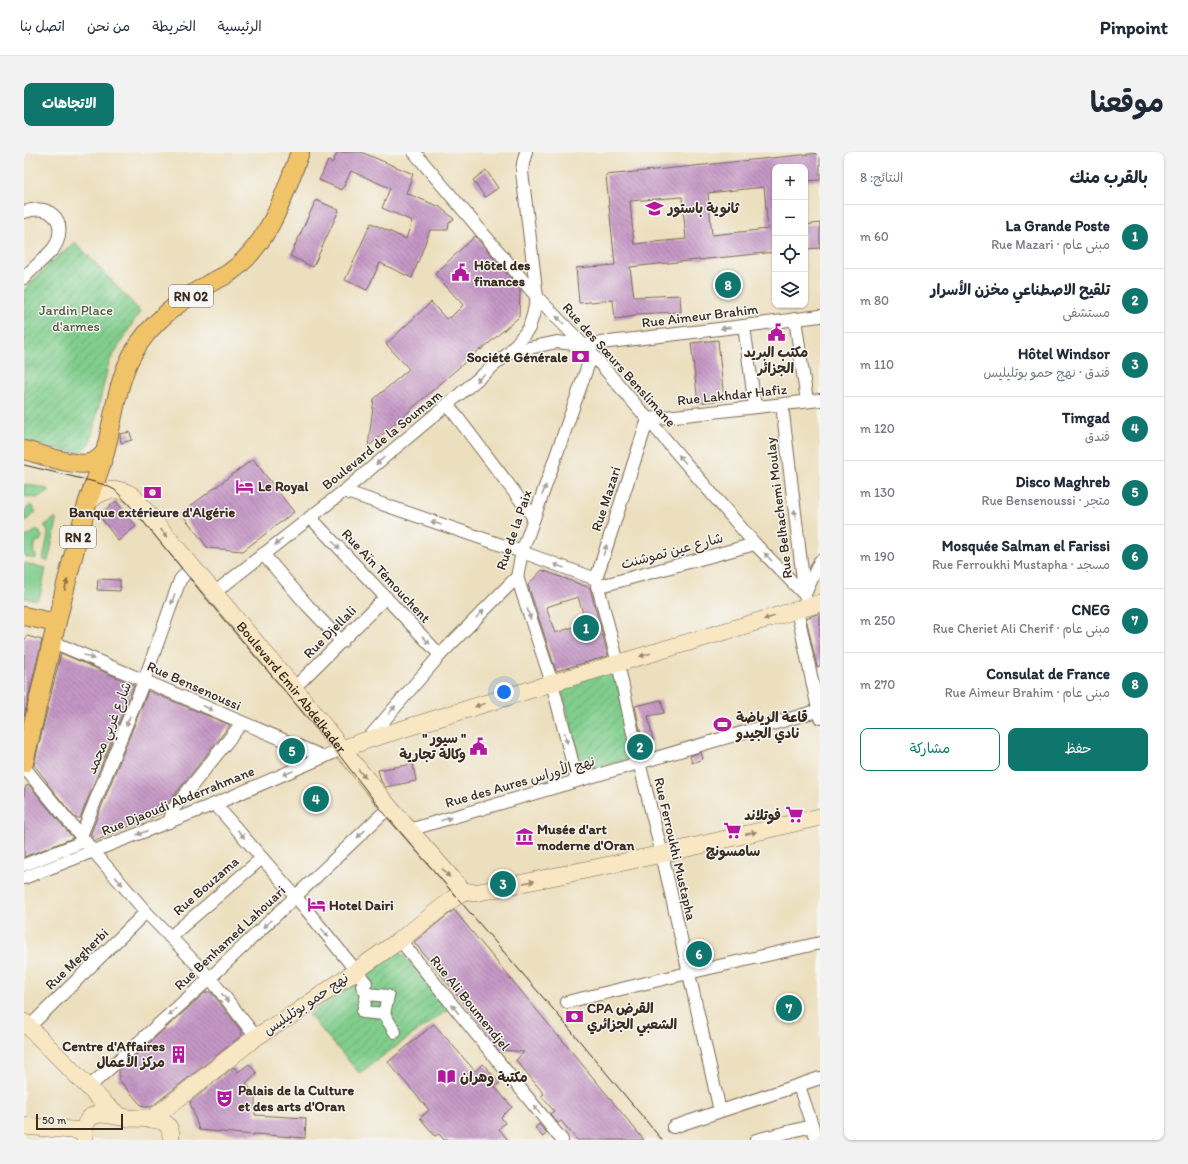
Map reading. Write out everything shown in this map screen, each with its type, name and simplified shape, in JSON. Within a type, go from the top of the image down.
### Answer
[{"type":"main road","name":"RN 02","points":[[105,453],[124,376],[131,356],[139,343],[160,319],[174,307],[228,274],[253,251],[264,236],[284,198],[300,152]]},
{"type":"main road","points":[[24,450],[79,464],[89,463],[105,453]]},
{"type":"main road","name":"RN 2","points":[[56,623],[83,518],[105,453]]},
{"type":"main road","name":"Boulevard Emir Abdelkader","points":[[88,502],[98,494],[115,490],[133,496],[294,688],[390,808],[463,892]]},
{"type":"main road","points":[[342,749],[552,682],[807,604]]},
{"type":"main road","points":[[24,616],[56,623],[53,642],[29,723],[24,763]]},
{"type":"main road","points":[[463,892],[475,893],[662,854],[820,817]]},
{"type":"main road","name":"نهج حمو بوتليليس","points":[[152,1120],[256,1037],[297,1012],[400,940],[463,892]]},
{"type":"main road","points":[[27,1024],[107,1106],[120,1116]]},
{"type":"main road","points":[[24,1126],[84,1136],[86,1123],[92,1117],[100,1114],[163,1122],[171,1131],[173,1140]]},
{"type":"street","name":"Rue des Sœurs Benslimane","points":[[414,152],[537,297],[588,349],[807,604]]},
{"type":"street","points":[[526,152],[522,172],[537,297]]},
{"type":"street","points":[[24,212],[38,208],[47,212],[53,215],[58,222],[60,229],[54,248],[24,278]]},
{"type":"street","name":"Boulevard de la Soumam","points":[[214,593],[344,490],[510,352],[529,328],[537,297]]},
{"type":"street","name":"Rue Aimeur Brahim","points":[[510,352],[557,342],[588,349],[820,316]]},
{"type":"street","points":[[795,319],[807,401]]},
{"type":"street","points":[[744,326],[755,407]]},
{"type":"street","name":"Rue de la Paix","points":[[367,740],[440,655],[517,577],[522,552],[588,349]]},
{"type":"street","name":"Rue Lakhdar Hafiz","points":[[648,419],[820,400]]},
{"type":"street","points":[[448,405],[534,518]]},
{"type":"street","name":"Rue Belhachemi Moulay","points":[[782,405],[819,713]]},
{"type":"street","name":"Rue Mazari","points":[[596,583],[648,419]]},
{"type":"street","points":[[344,490],[522,552],[596,583]]},
{"type":"street","name":"Rue Aïn Témouchent","points":[[310,517],[440,655]]},
{"type":"street","name":"شارع عين تموشنت","points":[[596,583],[755,544]]},
{"type":"street","points":[[263,554],[308,606],[342,642]]},
{"type":"street","points":[[807,604],[820,561]]},
{"type":"street","name":"شارع غربي محمد","points":[[83,839],[144,681],[180,580],[192,566]]},
{"type":"street","points":[[517,577],[552,682],[577,780]]},
{"type":"street","name":"Rue Ferroukhi Mustapha","points":[[596,583],[618,663],[639,762],[662,854],[720,1111]]},
{"type":"street","name":"Rue Djellali","points":[[294,688],[386,597]]},
{"type":"street","name":"Rue Bensenoussi","points":[[53,642],[324,757]]},
{"type":"street","name":"Rue des Aures نهج الأوراس","points":[[409,830],[639,762],[819,713]]},
{"type":"street","points":[[169,822],[174,808],[242,723]]},
{"type":"street","name":"Rue Djaoudi Abderrahmane","points":[[24,878],[215,804],[342,749]]},
{"type":"street","points":[[24,767],[83,839],[146,912],[210,978],[256,1037]]},
{"type":"street","points":[[215,804],[296,897],[366,983],[362,986],[367,994],[363,1012],[384,1014]]},
{"type":"street","name":"Rue Benhamed Lahouari","points":[[89,1087],[210,978],[390,808]]},
{"type":"street","points":[[24,865],[83,839]]},
{"type":"street","name":"Rue Bouzama","points":[[170,937],[262,858]]},
{"type":"street","name":"Rue Megherbi","points":[[27,1024],[146,912]]},
{"type":"street","name":"Rue Ali Boumendjel","points":[[400,940],[562,1140]]},
{"type":"street","points":[[567,1002],[820,943]]},
{"type":"street","points":[[367,994],[388,996],[384,1014],[396,1032]]},
{"type":"street","points":[[673,1127],[820,1078]]},
{"type":"street","points":[[799,1086],[817,1140]]},
{"type":"street","points":[[756,1140],[812,1126]]},
{"type":"green space","name":"Jardin Place d'armes","points":[[75,242],[140,311],[109,362],[90,443],[79,453],[24,442],[24,290],[50,263]]},
{"type":"green space","points":[[24,484],[48,489],[49,491],[36,498],[24,496]]},
{"type":"green space","points":[[31,505],[36,512],[24,522],[24,511]]},
{"type":"green space","points":[[55,518],[57,521],[48,561],[43,560],[48,534],[45,525]]},
{"type":"green space","points":[[37,530],[42,537],[40,541],[36,541],[33,554],[36,555],[36,558],[24,556],[24,538]]},
{"type":"green space","points":[[24,563],[46,568],[40,596],[37,600],[24,598],[26,588],[24,587]]},
{"type":"green space","points":[[614,668],[634,757],[583,772],[560,685]]},
{"type":"green space","points":[[399,950],[450,1008],[359,1073],[309,1015]]},
{"type":"building","points":[[338,152],[361,152],[413,174],[406,193],[440,207],[454,219],[449,223],[448,230],[430,230],[412,278],[380,263],[367,290],[345,280],[371,223],[406,239],[412,221],[382,208],[390,188],[351,171],[342,190],[319,180],[328,161],[332,163]]},
{"type":"building","points":[[820,153],[820,180],[808,181],[808,164],[772,164],[772,252],[630,267],[634,297],[680,295],[681,312],[636,314],[636,316],[615,319],[613,300],[579,303],[576,268],[615,265],[606,175]],"holes":[[[764,187],[768,229],[712,235],[708,193]],[[682,197],[686,239],[634,244],[630,201]]]},
{"type":"building","points":[[486,170],[498,188],[485,197],[473,180]]},
{"type":"building","points":[[316,200],[339,210],[313,267],[290,256]]},
{"type":"building","points":[[820,223],[820,248],[808,249],[808,225]]},
{"type":"building","points":[[475,236],[520,289],[519,317],[368,447],[374,399],[409,369],[386,344],[431,302],[446,319],[449,317],[450,318],[463,305],[435,274]]},
{"type":"building","points":[[718,340],[724,400],[698,403],[691,343]]},
{"type":"building","points":[[130,432],[132,440],[121,443],[120,434]]},
{"type":"building","name":"Le Royal","points":[[253,459],[294,512],[243,551],[208,548],[181,513]]},
{"type":"building","points":[[116,501],[136,526],[118,541],[99,515]]},
{"type":"building","points":[[542,570],[590,588],[608,656],[556,671],[528,585]],"holes":[[[578,597],[586,623],[555,633],[546,607]]]},
{"type":"building","points":[[98,579],[120,580],[120,591],[97,590]]},
{"type":"building","points":[[820,613],[820,666],[817,667],[806,618]]},
{"type":"building","points":[[27,636],[42,640],[24,716],[24,638],[26,639]]},
{"type":"building","points":[[61,653],[134,685],[80,818],[75,818],[34,765]]},
{"type":"building","points":[[148,691],[230,725],[168,803],[165,812],[95,841],[90,835]]},
{"type":"building","points":[[661,700],[664,713],[648,716],[653,741],[643,744],[635,706]]},
{"type":"building","points":[[701,752],[703,759],[692,763],[690,756]]},
{"type":"building","points":[[413,764],[416,781],[386,787],[381,781],[378,770]]},
{"type":"building","points":[[29,785],[73,838],[24,857],[24,792],[26,786]]},
{"type":"building","points":[[454,910],[644,1140],[577,1140],[561,1121],[558,1123],[550,1114],[554,1111],[541,1096],[544,1094],[516,1060],[524,1052],[502,1050],[414,942]]},
{"type":"building","name":"Centre d'Affaires مركز الأعمال","points":[[206,992],[211,992],[242,1032],[241,1036],[151,1107],[143,1107],[119,1080],[119,1070]]},
{"type":"building","name":"مكتبة وهران","points":[[434,1024],[475,1071],[483,1064],[500,1083],[495,1087],[512,1107],[501,1117],[505,1123],[499,1129],[508,1140],[444,1140],[439,1134],[435,1136],[420,1118],[429,1110],[388,1062]]},
{"type":"building","name":"Palais de la Culture et des arts d'Oran","points":[[249,1064],[257,1073],[246,1083],[255,1095],[255,1115],[306,1118],[305,1138],[199,1130],[190,1102],[234,1067],[238,1072]]},
{"type":"building","points":[[539,1124],[547,1133],[543,1137],[535,1128]]},
{"type":"tram line","points":[[24,465],[105,485],[115,490],[133,509],[219,614],[336,751],[384,813],[553,1009],[662,1140]]},
{"type":"place","name":"ثانوية باستور","points":[[655,208]]},
{"type":"place","name":"Hôtel des finances","points":[[461,273]]},
{"type":"place","name":"Consulat de France","points":[[728,285]]},
{"type":"place","name":"مكتب البريد الجزائر","points":[[776,332]]},
{"type":"place","name":"Société Générale","points":[[581,357]]},
{"type":"place","name":"Le Royal","points":[[245,486]]},
{"type":"place","name":"Banque extérieure d'Algérie","points":[[152,492]]},
{"type":"place","name":"La Grande Poste","points":[[586,628]]},
{"type":"place","name":"قاعة الرياضة نادي الجيدو","points":[[723,725]]},
{"type":"place","name":"\" سيور \" وكالة تجارية","points":[[479,746]]},
{"type":"place","name":"تلقيح الاصطناعي مخزن الأسرار","points":[[640,747]]},
{"type":"place","name":"Disco Maghreb","points":[[292,751]]},
{"type":"place","name":"Timgad","points":[[316,799]]},
{"type":"place","name":"فوتلاند","points":[[794,815]]},
{"type":"place","name":"سامسونج","points":[[733,831]]},
{"type":"place","name":"Musée d'art moderne d'Oran","points":[[524,837]]},
{"type":"place","name":"Hôtel Windsor","points":[[503,884]]},
{"type":"place","name":"Hotel Dairi","points":[[316,905]]},
{"type":"place","name":"Mosquée Salman el Farissi","points":[[699,954]]},
{"type":"place","name":"CNEG","points":[[789,1008]]},
{"type":"place","name":"CPA القرض الشعبي الجزائري","points":[[574,1016]]},
{"type":"place","name":"Centre d'Affaires مركز الأعمال","points":[[178,1054]]},
{"type":"place","name":"مكتبة وهران","points":[[447,1077]]},
{"type":"place","name":"Palais de la Culture et des arts d'Oran","points":[[225,1098]]}]
